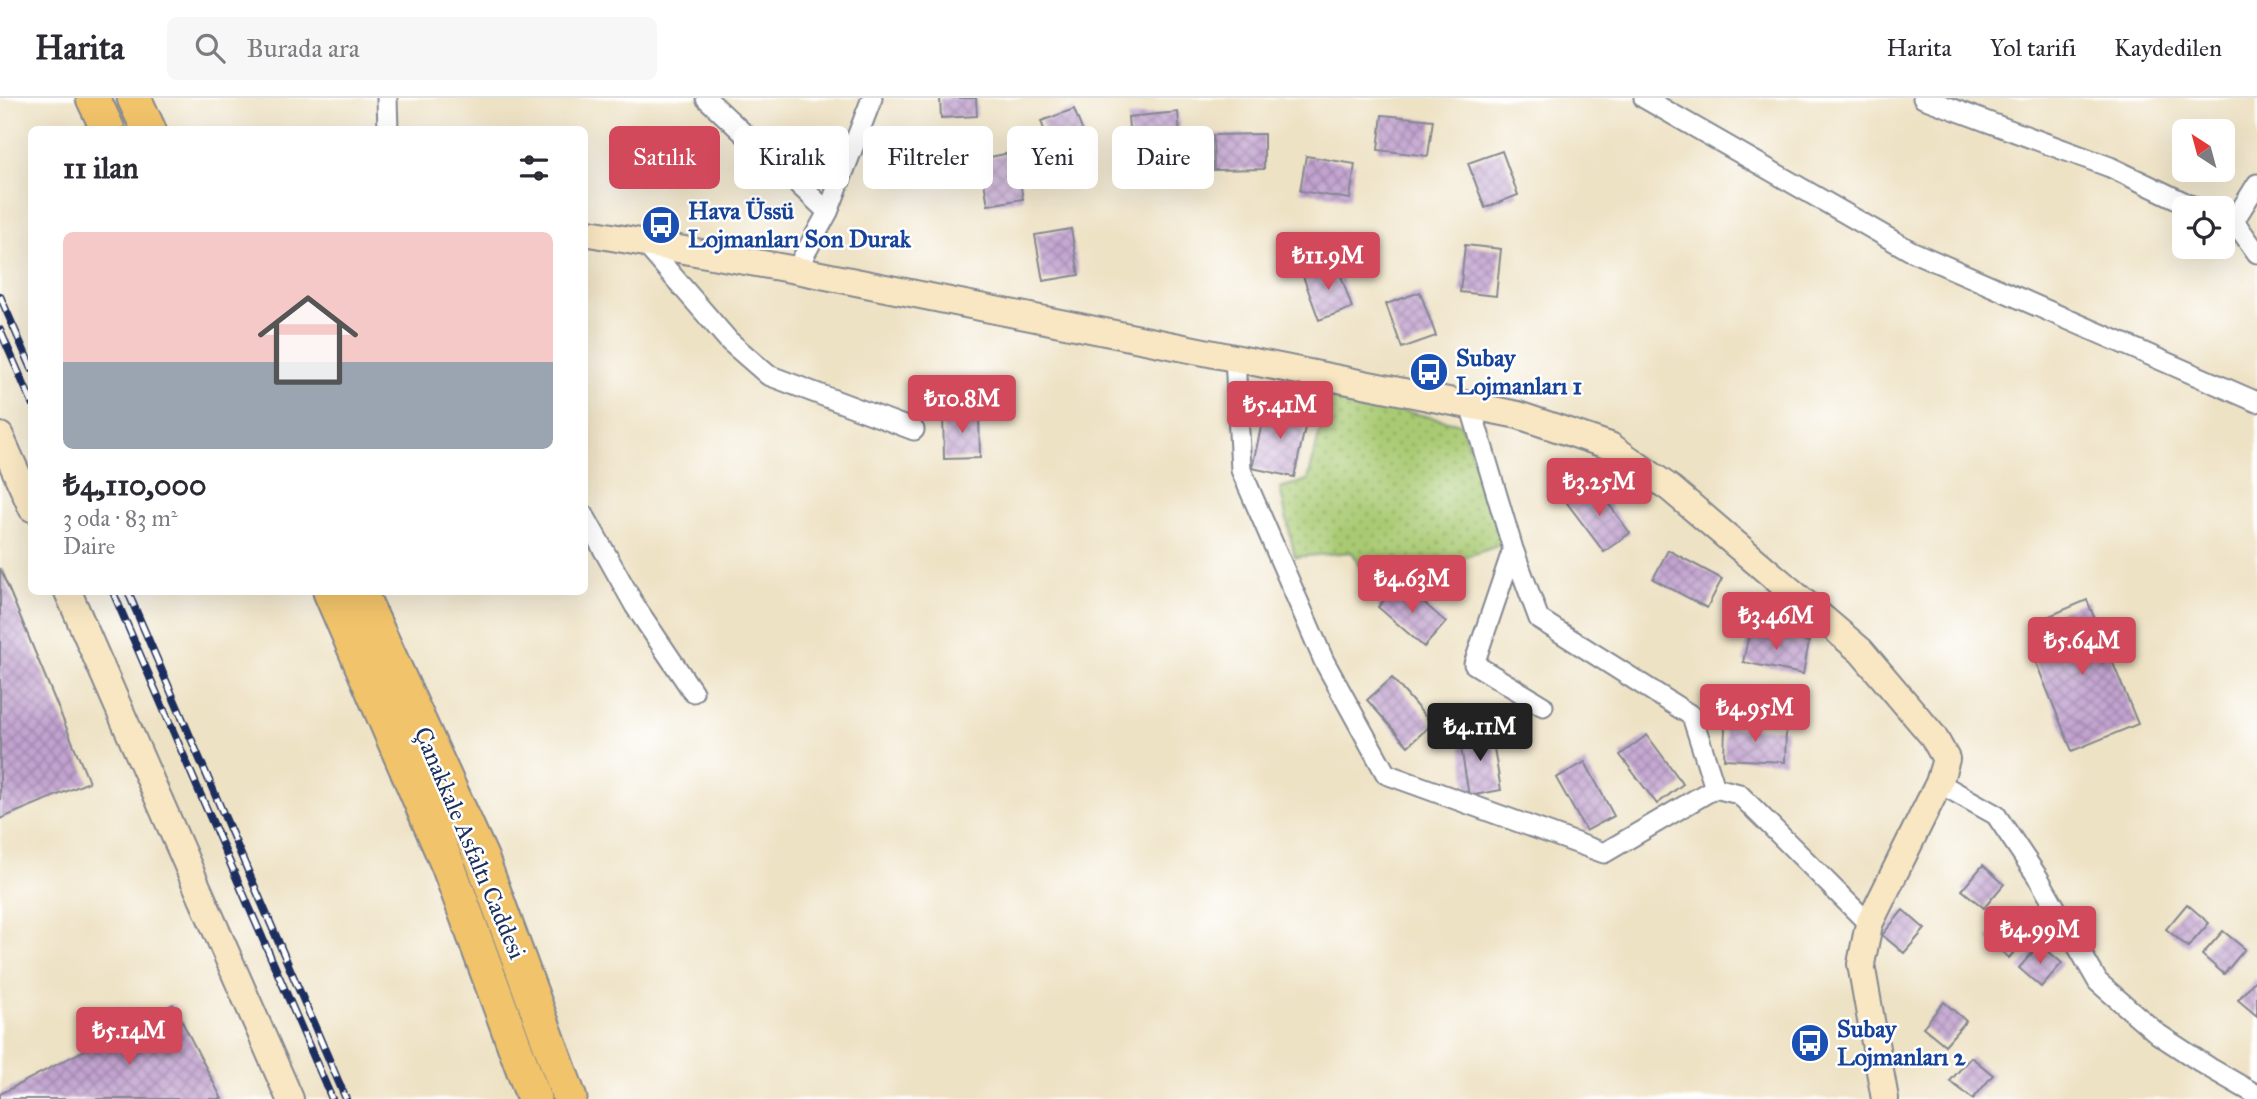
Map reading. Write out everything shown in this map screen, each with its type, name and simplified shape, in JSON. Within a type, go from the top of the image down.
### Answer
[{"type":"highway","points":[[93,98],[106,126]]},
{"type":"highway","points":[[134,98],[147,126]]},
{"type":"highway","name":"Çanakkale Asfaltı Caddesi","points":[[331,595],[449,868],[534,1099]]},
{"type":"highway","name":"Çanakkale Asfaltı Caddesi","points":[[361,595],[482,859],[570,1099]]},
{"type":"street","points":[[387,98],[387,126]]},
{"type":"street","points":[[706,98],[828,212]]},
{"type":"street","points":[[796,270],[828,212],[872,98]]},
{"type":"street","points":[[1644,98],[1911,251],[2257,402]]},
{"type":"street","points":[[1923,98],[2110,167],[2172,197]]},
{"type":"street","points":[[2235,211],[2257,184]]},
{"type":"street","points":[[2235,227],[2257,253]]},
{"type":"street","points":[[588,233],[796,270],[1518,415],[1610,446],[1671,489],[1861,651],[1933,736],[1946,759],[1939,783],[1869,924],[1861,964],[1885,1099]]},
{"type":"street","points":[[646,244],[729,341],[768,375],[914,430]]},
{"type":"street","points":[[1235,358],[1241,470],[1324,661],[1386,774],[1604,853],[1715,788],[1739,794],[1869,924]]},
{"type":"street","points":[[1470,405],[1513,549],[1539,619],[1692,716],[1715,788]]},
{"type":"street","points":[[0,436],[28,499]]},
{"type":"street","points":[[588,522],[635,606],[693,691]]},
{"type":"street","points":[[1513,549],[1474,664],[1543,706]]},
{"type":"street","points":[[69,595],[290,1099]]},
{"type":"street","points":[[1939,783],[1996,815],[2039,879],[2098,982],[2158,1034],[2257,1095]]},
{"type":"green space","points":[[1329,394],[1461,424],[1504,544],[1371,589],[1352,552],[1295,557],[1280,488],[1308,480]]},
{"type":"building","points":[[940,98],[976,98],[977,116],[941,118]]},
{"type":"building","points":[[1074,109],[1081,126],[1043,126],[1041,121]]},
{"type":"building","points":[[1178,112],[1179,126],[1129,126],[1128,117]]},
{"type":"building","points":[[1382,115],[1433,120],[1428,156],[1378,150]]},
{"type":"building","points":[[1264,134],[1264,169],[1214,170],[1214,135]]},
{"type":"building","points":[[1502,151],[1518,195],[1485,208],[1468,163]]},
{"type":"building","points":[[1007,154],[1007,189],[1021,189],[1023,199],[988,205],[985,189],[993,189],[993,156]]},
{"type":"building","points":[[1306,156],[1355,164],[1350,199],[1300,191]]},
{"type":"building","points":[[1071,229],[1079,275],[1043,281],[1035,235]]},
{"type":"building","points":[[1465,245],[1501,249],[1496,296],[1460,292]]},
{"type":"building","points":[[1337,264],[1352,308],[1319,320],[1303,276]]},
{"type":"building","points":[[1420,292],[1436,336],[1402,348],[1386,304]]},
{"type":"building","points":[[1266,405],[1308,414],[1294,477],[1252,468]]},
{"type":"building","points":[[979,411],[980,458],[944,459],[943,412]]},
{"type":"building","points":[[1594,484],[1630,533],[1604,552],[1567,503]]},
{"type":"building","points":[[1668,550],[1722,579],[1707,608],[1653,579]]},
{"type":"building","points":[[0,568],[89,782],[0,819]]},
{"type":"building","points":[[1400,582],[1446,622],[1424,647],[1378,607]]},
{"type":"building","points":[[2087,600],[2138,724],[2072,751],[2032,653],[2045,648],[2035,622]]},
{"type":"building","points":[[1750,630],[1809,642],[1803,674],[1743,662]]},
{"type":"building","points":[[1392,678],[1432,724],[1408,746],[1367,700]]},
{"type":"building","points":[[1725,727],[1786,729],[1785,762],[1724,759]]},
{"type":"building","points":[[1491,730],[1501,790],[1469,796],[1459,735]]},
{"type":"building","points":[[1647,735],[1683,784],[1657,804],[1620,755]]},
{"type":"building","points":[[1585,762],[1614,816],[1586,831],[1556,778]]},
{"type":"building","points":[[1983,865],[2004,884],[1984,908],[1962,890]]},
{"type":"building","points":[[2187,904],[2209,923],[2188,947],[2166,929]]},
{"type":"building","points":[[1903,910],[1925,929],[1904,953],[1882,935]]},
{"type":"building","points":[[2008,915],[2030,933],[2009,958],[1988,939]]},
{"type":"building","points":[[2223,931],[2245,949],[2224,974],[2202,955]]},
{"type":"building","points":[[2040,944],[2062,963],[2041,987],[2019,968]]},
{"type":"building","points":[[2257,978],[2257,1016],[2238,1000]]},
{"type":"building","points":[[1944,1002],[1966,1021],[1945,1045],[1923,1027]]},
{"type":"building","points":[[173,1004],[222,1099],[0,1099],[0,1094]]},
{"type":"building","points":[[1971,1057],[1993,1075],[1973,1099],[1950,1081]]},
{"type":"railway","points":[[0,296],[28,360]]},
{"type":"railway","points":[[0,330],[28,394]]},
{"type":"railway","points":[[114,595],[332,1099]]},
{"type":"railway","points":[[129,595],[346,1099]]},
{"type":"place","name":"Hava Üssü Lojmanları Son Durak","points":[[661,225]]},
{"type":"place","name":"Subay Lojmanları 1","points":[[1429,372]]},
{"type":"place","name":"Subay Lojmanları 2","points":[[1810,1043]]}]
